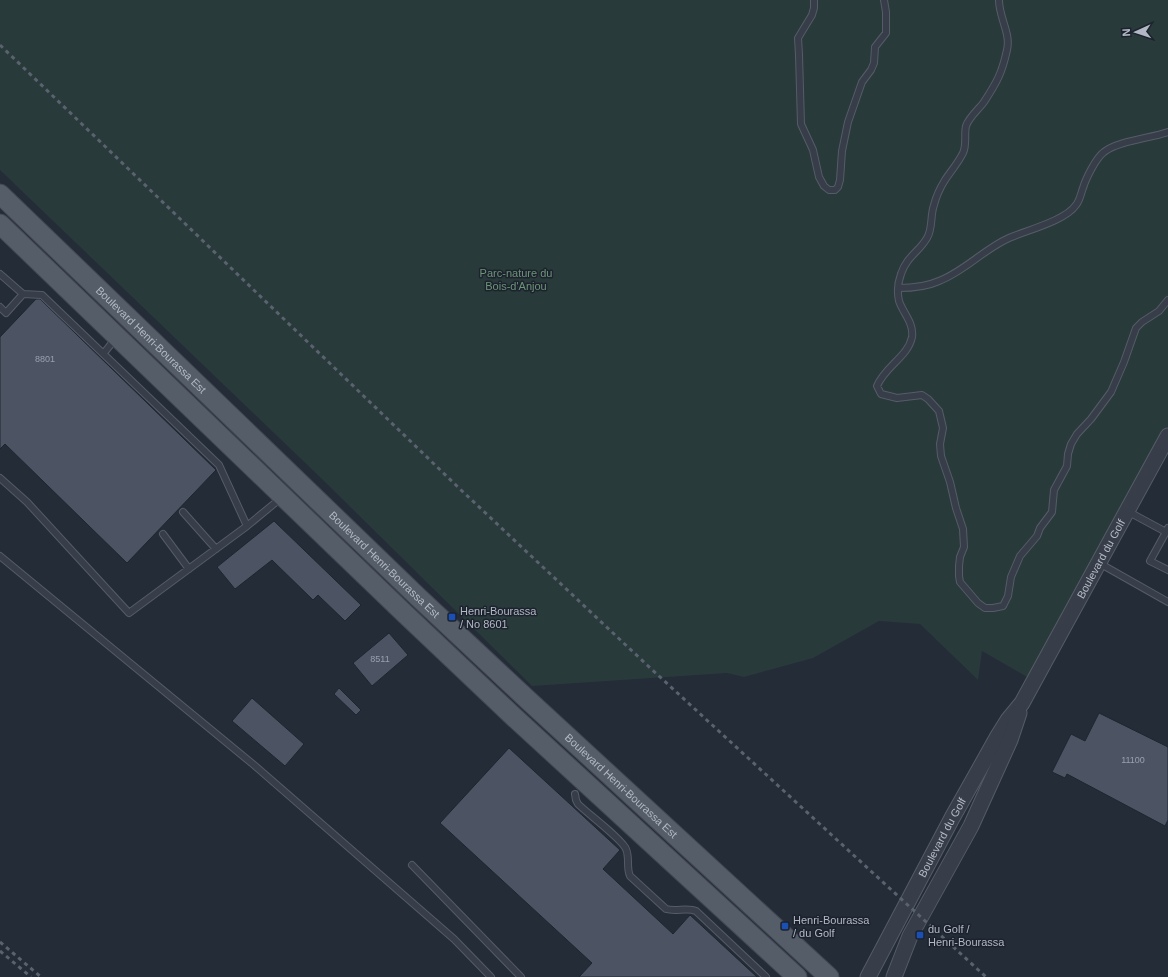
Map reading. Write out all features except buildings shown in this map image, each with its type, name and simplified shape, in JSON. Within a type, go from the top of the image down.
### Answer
[{"type":"main road","name":"Boulevard Henri-Bourassa Est","points":[[0,194],[299,500]]},
{"type":"main road","name":"Boulevard Henri-Bourassa Est","points":[[0,224],[117,337],[299,500],[521,709],[796,977]]},
{"type":"main road","name":"Boulevard Henri-Bourassa Est","points":[[521,709],[829,977]]},
{"type":"street","name":"Boulevard du Golf","points":[[868,977],[948,825],[1008,720],[1022,703],[1168,436]]},
{"type":"street","name":"Boulevard du Golf","points":[[894,977],[910,936],[971,826],[1010,740],[1022,703]]},
{"type":"lane","points":[[814,0],[812,15],[798,38],[801,124],[813,150],[819,177],[824,186],[829,190],[834,190],[838,187],[840,180],[842,151],[848,122],[862,82],[872,70],[875,47],[886,33],[886,12],[884,0]]},
{"type":"lane","points":[[999,0],[1000,16],[1007,31],[1008,49],[1003,69],[999,80],[966,126],[964,151],[943,182],[933,207],[930,232],[906,263],[901,275],[898,288],[899,300],[908,316],[912,336],[910,344],[905,352],[885,371],[877,386],[880,394],[888,397],[897,398],[922,395],[939,411],[943,428],[940,444],[941,456],[963,529],[964,547],[960,557],[958,576],[960,582],[978,603],[985,608],[1003,606],[1008,596],[1011,577],[1020,556],[1037,536],[1040,528],[1052,512],[1054,490],[1067,466],[1071,444],[1077,434],[1091,419],[1111,392],[1136,328],[1142,322],[1159,311],[1168,300]]},
{"type":"lane","points":[[898,288],[913,288],[942,280],[952,275],[984,252],[1008,239],[1058,219],[1076,205],[1087,178],[1104,152],[1124,144],[1168,132]]},
{"type":"lane","points":[[0,274],[23,294],[42,295],[219,465],[247,526]]},
{"type":"lane","points":[[0,307],[6,313],[23,294]]},
{"type":"lane","points":[[104,353],[117,337]]},
{"type":"lane","points":[[0,478],[26,502],[129,613],[247,526],[299,500]]},
{"type":"lane","points":[[1127,511],[1167,530],[1150,561],[1168,570]]},
{"type":"lane","points":[[183,512],[216,548]]},
{"type":"lane","points":[[163,534],[189,569]]},
{"type":"lane","points":[[0,556],[254,765],[454,939],[491,977]]},
{"type":"lane","points":[[1099,563],[1168,602]]},
{"type":"lane","points":[[576,794],[578,804],[624,844],[628,854],[627,871],[630,876],[666,909],[671,911],[696,911],[766,977]]},
{"type":"lane","points":[[412,865],[521,977]]},
{"type":"green space","name":"Parc-nature du Bois-d'Anjou","points":[[0,0],[1168,0],[1168,435],[1034,681],[982,651],[978,680],[920,624],[879,621],[813,658],[744,677],[727,673],[532,686],[322,479],[0,170]]},
{"type":"railway","points":[[0,45],[461,490],[647,665],[986,977]]},
{"type":"railway","points":[[0,942],[41,977]]},
{"type":"railway","points":[[0,951],[31,977]]},
{"type":"place","name":"Henri-Bourassa / No 8601","points":[[452,617]]},
{"type":"place","name":"Henri-Bourassa / du Golf","points":[[785,926]]},
{"type":"place","name":"du Golf / Henri-Bourassa","points":[[920,935]]}]
